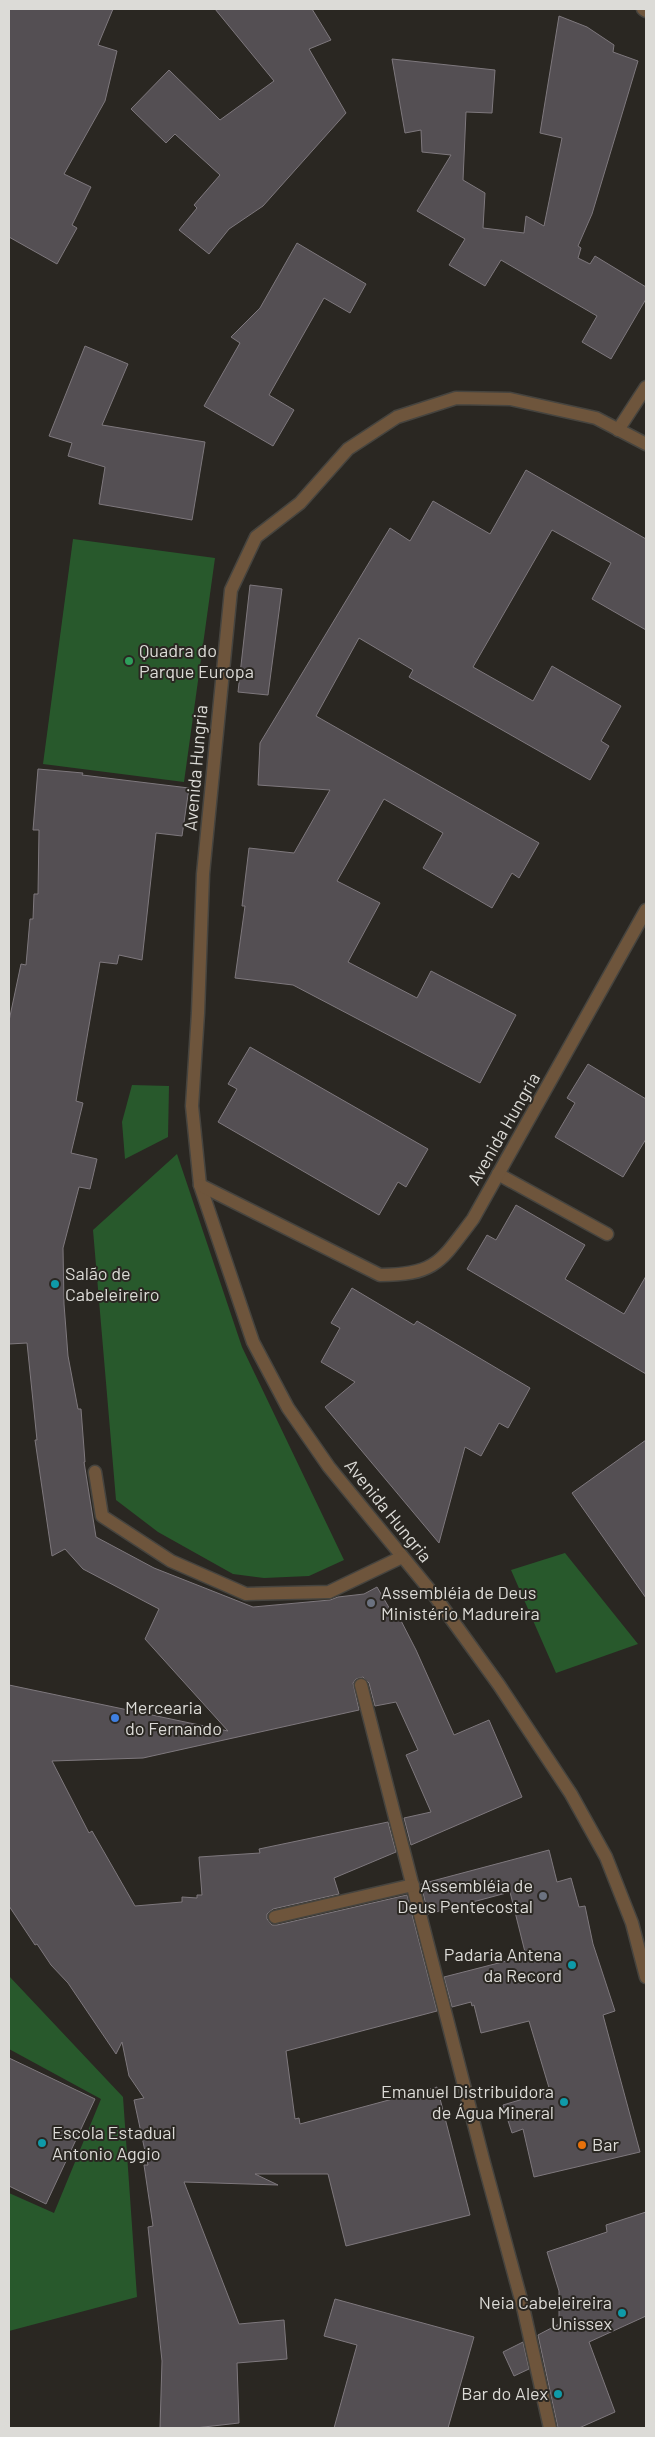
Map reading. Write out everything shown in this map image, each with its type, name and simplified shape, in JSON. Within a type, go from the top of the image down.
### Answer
[{"type":"street","points":[[618,430],[646,387]]},
{"type":"street","name":"Avenida Hungria","points":[[646,444],[596,418],[510,399],[456,398],[397,417],[348,449],[300,503],[256,537],[231,590],[212,772],[204,874],[192,1106],[200,1185],[253,1342],[288,1408],[329,1467],[434,1595],[499,1685],[571,1794],[606,1858],[632,1923],[646,1977]]},
{"type":"street","name":"Avenida Hungria","points":[[200,1185],[380,1275],[407,1275],[428,1269],[450,1250],[473,1219],[646,910]]},
{"type":"street","points":[[498,1174],[607,1234]]},
{"type":"street","points":[[95,1472],[102,1516],[171,1561],[246,1594],[329,1592],[402,1557]]},
{"type":"street","points":[[361,1685],[523,2307],[550,2428]]},
{"type":"street","points":[[275,1917],[413,1886]]},
{"type":"green space","name":"Quadra do Parque Europa","points":[[73,539],[215,558],[184,782],[43,764]]},
{"type":"green space","points":[[132,1085],[169,1086],[168,1137],[125,1159],[122,1122]]},
{"type":"green space","points":[[177,1154],[242,1347],[344,1560],[309,1576],[264,1578],[233,1574],[158,1532],[116,1500],[93,1230]]},
{"type":"green space","points":[[565,1553],[638,1644],[556,1673],[511,1570]]},
{"type":"green space","points":[[9,1976],[123,2097],[137,2297],[9,2331],[9,2193],[54,2213],[101,2099],[9,2049]]},
{"type":"building","points":[[9,9],[113,9],[98,45],[117,51],[105,101],[64,174],[91,187],[72,225],[77,228],[57,264],[9,237]]},
{"type":"building","points":[[215,9],[312,9],[331,40],[309,49],[346,113],[263,206],[229,229],[209,254],[179,230],[197,208],[194,205],[220,175],[175,134],[166,143],[131,109],[169,70],[220,120],[274,81]]},
{"type":"building","points":[[559,16],[587,27],[614,45],[613,52],[638,61],[592,214],[578,246],[581,248],[578,258],[590,264],[595,256],[646,287],[646,299],[611,359],[582,342],[597,316],[501,260],[485,286],[449,265],[465,239],[417,211],[451,155],[422,152],[421,130],[405,133],[392,59],[495,70],[492,113],[466,112],[463,180],[485,193],[483,228],[524,233],[526,216],[544,226],[562,138],[540,133]]},
{"type":"building","points":[[297,243],[366,284],[350,313],[324,298],[269,395],[294,410],[273,446],[204,406],[240,343],[231,337],[260,308]]},
{"type":"building","points":[[85,346],[128,364],[102,425],[205,442],[192,520],[99,504],[105,467],[68,456],[72,443],[49,436]]},
{"type":"building","points":[[526,470],[646,539],[646,630],[592,599],[611,563],[552,530],[473,667],[533,701],[552,666],[621,706],[601,741],[609,746],[590,780],[409,677],[413,670],[359,638],[316,716],[539,843],[519,878],[512,873],[492,908],[423,868],[443,833],[384,799],[337,881],[380,903],[348,962],[417,998],[431,971],[516,1015],[480,1083],[293,985],[235,978],[245,906],[242,906],[249,848],[294,853],[330,790],[258,785],[260,743],[390,528],[410,541],[433,501],[490,534]]},
{"type":"building","points":[[250,585],[282,589],[268,695],[238,692]]},
{"type":"building","points":[[38,769],[83,773],[82,775],[189,788],[182,836],[156,833],[142,960],[119,955],[117,964],[100,962],[76,1101],[83,1103],[71,1153],[97,1159],[90,1189],[79,1187],[63,1248],[64,1304],[68,1356],[78,1409],[81,1409],[84,1462],[96,1537],[154,1568],[253,1607],[330,1600],[338,1597],[364,1594],[377,1587],[391,1611],[395,1609],[416,1650],[454,1735],[489,1720],[522,1797],[411,1845],[404,1818],[431,1812],[406,1755],[418,1750],[396,1702],[375,1706],[369,1683],[363,1677],[356,1679],[353,1683],[359,1710],[143,1758],[52,1761],[89,1833],[92,1831],[135,1906],[182,1902],[182,1897],[197,1898],[197,1895],[202,1895],[199,1857],[260,1853],[259,1849],[388,1822],[396,1852],[334,1878],[339,1894],[273,1909],[267,1914],[267,1919],[272,1925],[277,1925],[407,1895],[437,2011],[286,2051],[295,2119],[299,2118],[300,2124],[437,2087],[470,2215],[346,2246],[328,2174],[255,2174],[278,2185],[184,2182],[239,2324],[284,2320],[287,2359],[237,2363],[239,2423],[195,2428],[160,2428],[162,2361],[148,2227],[153,2226],[144,2165],[148,2165],[134,2100],[144,2098],[129,2076],[122,2042],[116,2054],[68,1983],[51,1965],[37,1944],[35,1945],[9,1906],[9,1685],[228,1731],[145,1639],[159,1609],[83,1569],[65,1549],[52,1556],[35,1440],[37,1440],[27,1343],[9,1344],[9,1021],[21,964],[26,965],[30,919],[33,919],[34,894],[38,894],[39,830],[33,830]]},
{"type":"building","points":[[250,1047],[428,1149],[406,1187],[398,1182],[379,1215],[218,1122],[237,1089],[228,1084]]},
{"type":"building","points":[[588,1064],[646,1099],[646,1139],[623,1177],[555,1137],[575,1103],[567,1098]]},
{"type":"building","points":[[516,1205],[585,1245],[565,1279],[624,1314],[646,1276],[646,1374],[467,1269],[487,1235],[496,1240]]},
{"type":"building","points":[[352,1288],[414,1325],[417,1321],[530,1388],[508,1428],[499,1423],[481,1456],[465,1447],[439,1543],[325,1407],[355,1382],[321,1362],[340,1328],[331,1323]]},
{"type":"building","points":[[646,1440],[646,1598],[572,1493]]},
{"type":"building","points":[[549,1850],[557,1882],[571,1878],[579,1907],[585,1906],[593,1944],[615,2011],[603,2015],[640,2152],[534,2177],[523,2129],[512,2133],[503,2105],[550,2091],[529,2021],[481,2033],[474,2005],[472,2006],[471,2002],[452,2007],[444,1977],[526,1956],[510,1892],[428,1914],[421,1884]]},
{"type":"building","name":"Escola Estadual Antonio Aggio","points":[[9,2058],[95,2099],[46,2204],[9,2186]]},
{"type":"building","points":[[646,2212],[646,2316],[589,2342],[615,2412],[579,2428],[558,2428],[538,2335],[559,2324],[559,2291],[547,2252],[607,2232],[606,2225]]},
{"type":"building","points":[[335,2299],[474,2337],[448,2428],[334,2428],[357,2345],[324,2336]]},
{"type":"building","points":[[523,2342],[529,2369],[514,2376],[503,2352]]},
{"type":"place","name":"Quadra do Parque Europa","points":[[129,661]]},
{"type":"place","name":"Salão de Cabeleireiro","points":[[55,1284]]},
{"type":"place","name":"Assembléia de Deus Ministério Madureira","points":[[371,1603]]},
{"type":"place","name":"Mercearia do Fernando","points":[[115,1718]]},
{"type":"place","name":"Assembléia de Deus Pentecostal","points":[[543,1896]]},
{"type":"place","name":"Padaria Antena da Record","points":[[572,1965]]},
{"type":"place","name":"Emanuel Distribuidora de Água Mineral","points":[[564,2102]]},
{"type":"place","name":"Escola Estadual Antonio Aggio","points":[[42,2143]]},
{"type":"place","name":"Bar","points":[[582,2145]]},
{"type":"place","name":"Neia Cabeleireira Unissex","points":[[622,2313]]},
{"type":"place","name":"Bar do Alex","points":[[558,2394]]}]
